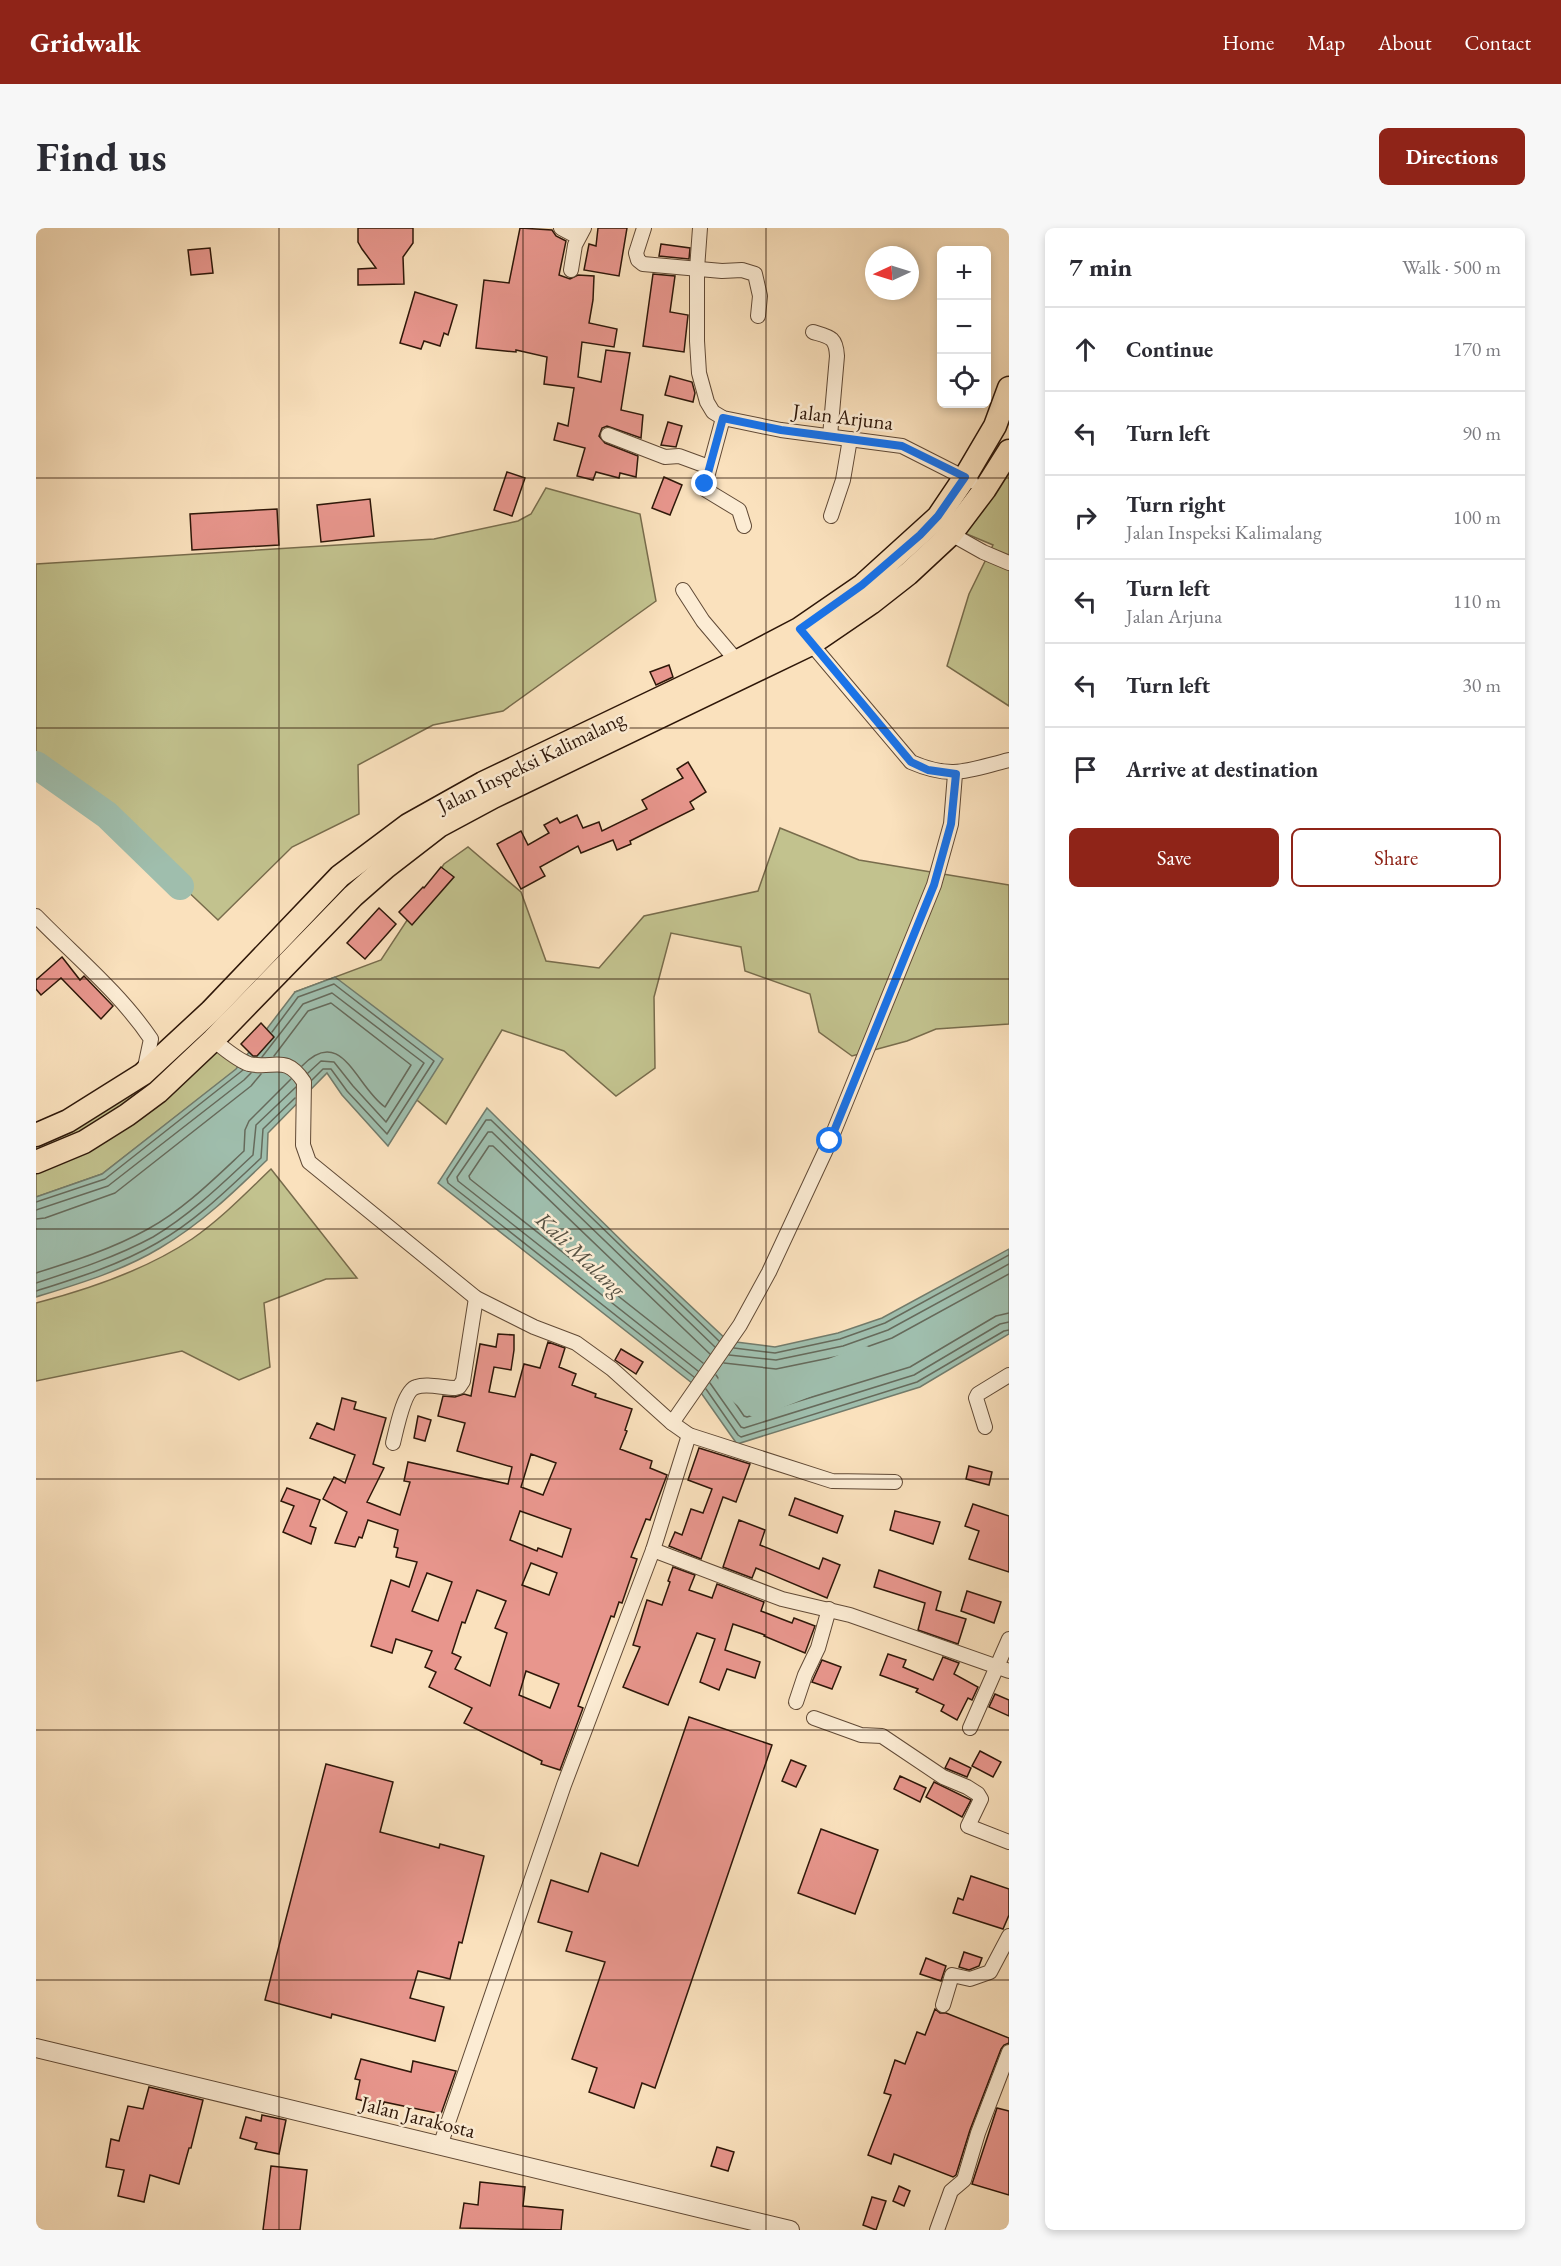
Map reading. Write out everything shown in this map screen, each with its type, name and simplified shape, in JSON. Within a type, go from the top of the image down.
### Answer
[{"type":"main road","name":"Jalan Inspeksi Kalimalang","points":[[805,636],[920,535],[938,516],[965,477],[995,426],[1009,388]]},
{"type":"main road","name":"Jalan Inspeksi Kalimalang","points":[[45,1158],[84,1142],[158,1092],[219,1034],[314,934],[386,867],[439,826],[871,603],[908,574],[951,534],[985,489],[1009,451]]},
{"type":"main road","name":"Jalan Inspeksi Kalimalang","points":[[41,1133],[68,1121],[143,1074],[211,1011],[340,876],[429,811],[483,783],[744,668]]},
{"type":"main road","points":[[41,1133],[45,1158]]},
{"type":"street","points":[[561,228],[581,233],[571,270]]},
{"type":"street","points":[[644,228],[636,253],[638,260],[643,264],[742,270],[755,274],[760,296],[758,316]]},
{"type":"street","points":[[700,228],[697,269],[699,373],[707,402],[713,412],[723,418],[705,490],[739,510],[744,526]]},
{"type":"street","points":[[813,332],[830,337],[836,344],[830,436]]},
{"type":"street","name":"Jalan Arjuna","points":[[723,418],[781,430],[902,446],[985,489]]},
{"type":"street","points":[[608,435],[665,457],[679,456],[709,467]]},
{"type":"street","points":[[831,516],[843,480],[850,439]]},
{"type":"street","points":[[951,534],[1009,563]]},
{"type":"street","points":[[683,590],[703,621],[744,668]]},
{"type":"street","points":[[805,636],[911,762],[928,770],[956,774],[1009,760]]},
{"type":"street","points":[[674,1419],[740,1325],[769,1272],[830,1141],[934,885],[951,824],[956,774]]},
{"type":"street","points":[[36,916],[139,1020],[151,1039],[143,1074]]},
{"type":"street","points":[[219,1034],[250,1064],[283,1064],[292,1069],[304,1082],[304,1151],[309,1162],[476,1298],[534,1327],[576,1343],[674,1419],[689,1436],[832,1481],[895,1482]]},
{"type":"street","points":[[393,1443],[411,1389],[418,1386],[455,1388],[459,1387],[463,1381],[476,1298]]},
{"type":"street","points":[[985,1427],[976,1398],[978,1394],[1009,1375]]},
{"type":"street","points":[[440,2146],[564,1785],[653,1550],[689,1436]]},
{"type":"street","points":[[653,1550],[782,1599],[850,1615],[1003,1669]]},
{"type":"street","points":[[796,1702],[805,1675],[818,1648],[829,1610]]},
{"type":"street","points":[[970,1728],[1003,1669],[1009,1639]]},
{"type":"street","points":[[814,1718],[861,1735],[882,1736],[943,1777],[968,1787],[981,1799],[968,1826],[1009,1842]]},
{"type":"street","points":[[943,2005],[952,1975],[970,1979],[990,1972],[1009,1936]]},
{"type":"street","name":"Jalan Jarakosta","points":[[36,2048],[790,2230]]},
{"type":"street","points":[[937,2230],[951,2191],[964,2180],[978,2133],[1009,2052]]},
{"type":"green space","points":[[1009,451],[1009,706],[947,666],[969,594],[993,545],[950,527]]},
{"type":"green space","points":[[546,488],[640,514],[656,601],[503,711],[433,725],[358,765],[359,814],[292,847],[218,920],[107,815],[36,765],[36,564],[434,539],[518,521],[531,514]]},
{"type":"green space","points":[[439,826],[214,1040],[246,1062],[102,1174],[36,1197],[36,1135],[143,1074],[340,876]]},
{"type":"green space","points":[[780,828],[859,860],[1009,885],[1009,1024],[936,1029],[907,1041],[852,1056],[819,1032],[810,994],[745,971],[741,947],[671,933],[654,997],[655,1068],[616,1096],[564,1051],[502,1030],[446,1124],[355,1049],[295,992],[381,960],[444,864],[468,847],[521,892],[546,961],[599,968],[644,916],[758,891]]},
{"type":"green space","points":[[271,1169],[357,1278],[326,1279],[264,1303],[270,1367],[239,1380],[182,1351],[36,1381],[36,1303],[117,1277],[174,1250],[213,1223]]},
{"type":"water","points":[[335,977],[443,1059],[388,1146],[342,1095],[327,1073],[268,1133],[267,1160],[203,1218],[175,1239],[130,1264],[36,1297],[36,1197],[102,1174],[236,1069],[295,992]]},
{"type":"water","points":[[487,1108],[632,1251],[728,1341],[775,1347],[838,1333],[882,1318],[1009,1249],[1009,1334],[920,1387],[737,1444],[697,1387],[438,1183]]},
{"type":"building","points":[[358,228],[413,228],[413,243],[403,257],[404,284],[358,285],[358,269],[376,268],[358,242]]},
{"type":"building","points":[[520,228],[552,230],[556,236],[566,241],[559,275],[570,279],[578,275],[594,276],[589,323],[617,329],[614,347],[582,342],[578,377],[601,382],[606,350],[630,353],[621,410],[643,415],[641,438],[607,426],[602,428],[599,436],[605,443],[638,456],[636,477],[620,473],[619,478],[596,472],[593,480],[577,476],[585,448],[554,440],[558,423],[568,426],[574,388],[544,384],[547,357],[516,350],[516,352],[476,348],[484,280],[509,283]]},
{"type":"building","points":[[598,228],[627,228],[619,276],[584,270],[589,244],[596,246]]},
{"type":"building","points":[[661,244],[690,248],[689,259],[659,256]]},
{"type":"building","points":[[210,248],[213,273],[191,275],[188,250]]},
{"type":"building","points":[[653,274],[675,276],[670,312],[688,315],[684,352],[643,346]]},
{"type":"building","points":[[415,292],[457,305],[448,335],[444,333],[440,346],[424,341],[421,349],[400,343]]},
{"type":"building","points":[[670,376],[692,382],[695,393],[693,402],[665,395]]},
{"type":"building","points":[[668,422],[682,426],[676,447],[661,445]]},
{"type":"building","points":[[507,472],[525,478],[512,516],[494,510]]},
{"type":"building","points":[[664,477],[682,485],[670,515],[652,508]]},
{"type":"building","points":[[370,499],[374,536],[321,542],[317,505]]},
{"type":"building","points":[[277,509],[279,545],[192,550],[190,514]]},
{"type":"building","points":[[669,665],[673,677],[656,685],[650,672]]},
{"type":"building","points":[[688,762],[706,792],[690,802],[694,809],[630,841],[631,844],[617,850],[613,840],[581,853],[578,846],[540,867],[545,876],[521,889],[497,844],[521,831],[528,845],[549,833],[544,825],[557,818],[560,823],[577,815],[583,828],[599,822],[602,831],[647,809],[642,800],[683,778],[677,769]]},
{"type":"building","points":[[441,867],[454,877],[412,925],[399,912],[424,888]]},
{"type":"building","points":[[379,908],[396,924],[365,959],[347,943]]},
{"type":"building","points":[[62,957],[80,980],[84,976],[113,1006],[101,1019],[61,978],[41,995],[36,989],[36,980]]},
{"type":"building","points":[[261,1023],[274,1037],[257,1056],[253,1056],[241,1044]]},
{"type":"building","points":[[498,1334],[514,1335],[511,1370],[494,1367],[489,1392],[515,1397],[524,1364],[540,1368],[548,1342],[565,1348],[559,1367],[576,1374],[572,1385],[596,1394],[595,1397],[632,1409],[620,1449],[652,1461],[650,1468],[667,1475],[650,1520],[646,1519],[631,1557],[637,1559],[622,1603],[619,1602],[614,1617],[611,1616],[578,1706],[583,1708],[560,1770],[541,1764],[542,1761],[464,1723],[472,1708],[429,1687],[436,1672],[425,1667],[432,1651],[396,1639],[392,1653],[371,1646],[391,1580],[409,1587],[417,1562],[396,1557],[398,1548],[394,1547],[398,1530],[368,1520],[362,1538],[359,1537],[355,1547],[335,1543],[347,1512],[323,1499],[334,1477],[345,1483],[355,1455],[310,1438],[317,1423],[334,1430],[342,1398],[356,1402],[354,1409],[386,1418],[373,1464],[384,1468],[367,1502],[400,1515],[410,1482],[404,1481],[408,1462],[508,1484],[512,1467],[457,1451],[465,1423],[438,1416],[443,1396],[455,1397],[464,1394],[471,1396],[480,1344],[496,1347]],"holes":[[[531,1454],[556,1463],[543,1495],[521,1487]],[[520,1511],[571,1529],[562,1557],[538,1548],[537,1551],[510,1540]],[[531,1563],[557,1573],[549,1595],[522,1585]],[[427,1573],[452,1582],[438,1621],[412,1611]],[[477,1590],[506,1601],[495,1628],[507,1633],[490,1686],[455,1669],[461,1657],[452,1653],[462,1622],[465,1623]],[[526,1671],[559,1684],[550,1708],[519,1695]]]},
{"type":"building","points":[[621,1349],[643,1362],[636,1374],[615,1360]]},
{"type":"building","points":[[418,1416],[431,1420],[425,1441],[414,1438]]},
{"type":"building","points":[[699,1448],[750,1464],[736,1502],[723,1497],[701,1559],[669,1546],[675,1532],[682,1535],[691,1509],[703,1513],[712,1489],[688,1480]]},
{"type":"building","points":[[969,1466],[992,1472],[989,1485],[966,1479]]},
{"type":"building","points":[[287,1488],[320,1500],[310,1526],[316,1528],[311,1544],[283,1532],[294,1506],[281,1501]]},
{"type":"building","points":[[795,1498],[843,1516],[837,1533],[789,1515]]},
{"type":"building","points":[[973,1504],[1009,1516],[1009,1572],[969,1559],[979,1531],[965,1526]]},
{"type":"building","points":[[895,1511],[940,1522],[933,1544],[890,1530]]},
{"type":"building","points":[[739,1520],[765,1530],[760,1545],[819,1569],[823,1558],[840,1565],[827,1598],[756,1568],[752,1578],[723,1567]]},
{"type":"building","points":[[673,1567],[695,1575],[689,1590],[712,1598],[717,1584],[764,1602],[761,1611],[792,1623],[794,1618],[815,1626],[805,1653],[733,1624],[725,1650],[760,1662],[755,1678],[727,1669],[719,1690],[700,1682],[715,1639],[697,1633],[668,1705],[623,1687],[640,1647],[633,1645],[647,1600],[662,1605]]},
{"type":"building","points":[[879,1570],[941,1592],[936,1610],[966,1619],[958,1644],[918,1630],[925,1603],[874,1587]]},
{"type":"building","points":[[967,1591],[1001,1602],[994,1623],[961,1611]]},
{"type":"building","points":[[888,1654],[906,1660],[903,1667],[933,1680],[943,1657],[959,1663],[954,1674],[978,1687],[972,1700],[968,1698],[957,1720],[941,1711],[944,1705],[916,1692],[918,1689],[880,1675]]},
{"type":"building","points":[[822,1660],[841,1667],[832,1689],[812,1682]]},
{"type":"building","points":[[995,1694],[1009,1700],[1009,1716],[989,1707]]},
{"type":"building","points":[[689,1717],[772,1745],[655,2088],[642,2083],[634,2108],[589,2092],[597,2068],[572,2059],[605,1962],[566,1951],[572,1932],[538,1922],[551,1880],[588,1892],[601,1853],[638,1866]]},
{"type":"building","points":[[980,1751],[1001,1762],[993,1777],[972,1766]]},
{"type":"building","points":[[950,1758],[971,1768],[967,1777],[945,1768]]},
{"type":"building","points":[[791,1760],[806,1766],[796,1787],[782,1781]]},
{"type":"building","points":[[326,1764],[393,1782],[380,1832],[439,1848],[440,1844],[484,1856],[462,1943],[459,1942],[450,1979],[418,1971],[410,1998],[444,2007],[435,2041],[332,2014],[331,2018],[265,2000]]},
{"type":"building","points":[[900,1776],[926,1788],[920,1802],[894,1789]]},
{"type":"building","points":[[934,1782],[971,1800],[962,1817],[926,1797]]},
{"type":"building","points":[[821,1829],[878,1850],[855,1914],[798,1893]]},
{"type":"building","points":[[971,1876],[1009,1889],[1009,1915],[1003,1929],[953,1913],[958,1898],[963,1900]]},
{"type":"building","points":[[964,1952],[982,1958],[979,1966],[969,1970],[959,1967]]},
{"type":"building","points":[[926,1958],[946,1966],[941,1981],[920,1974]]},
{"type":"building","points":[[935,2009],[940,2013],[946,2013],[1009,2038],[1009,2043],[1001,2049],[970,2130],[956,2175],[953,2177],[894,2154],[891,2164],[868,2155],[891,2095],[884,2093],[895,2060],[905,2064],[917,2032],[925,2035]]},
{"type":"building","points":[[361,2059],[411,2072],[413,2061],[456,2071],[441,2114],[384,2102],[383,2106],[356,2099],[360,2080],[355,2079]]},
{"type":"building","points":[[149,2087],[203,2100],[179,2184],[150,2175],[144,2202],[118,2196],[124,2170],[106,2167],[111,2139],[119,2141],[128,2106],[143,2109]]},
{"type":"building","points":[[997,2108],[1009,2111],[1009,2195],[972,2184]]},
{"type":"building","points":[[262,2115],[286,2120],[279,2154],[255,2149],[257,2143],[240,2138],[246,2117],[261,2121]]},
{"type":"building","points":[[717,2147],[734,2152],[728,2171],[711,2166]]},
{"type":"building","points":[[271,2166],[307,2170],[300,2230],[263,2230]]},
{"type":"building","points":[[480,2182],[525,2187],[523,2206],[563,2210],[561,2230],[460,2228],[464,2203],[478,2205]]},
{"type":"building","points":[[899,2186],[910,2191],[904,2206],[893,2201]]},
{"type":"building","points":[[872,2197],[886,2201],[876,2230],[863,2225]]},
{"type":"waterway","name":"Kali Malang","points":[[36,765],[107,815],[180,886]]},
{"type":"waterway","name":"Kali Malang","points":[[732,1382],[756,1403],[864,1360]]},
{"type":"route","points":[[705,484],[723,418],[781,430],[902,446],[965,477],[938,516],[920,535],[862,585],[800,629],[911,762],[928,770],[956,774],[951,824],[934,885],[830,1141]]}]
